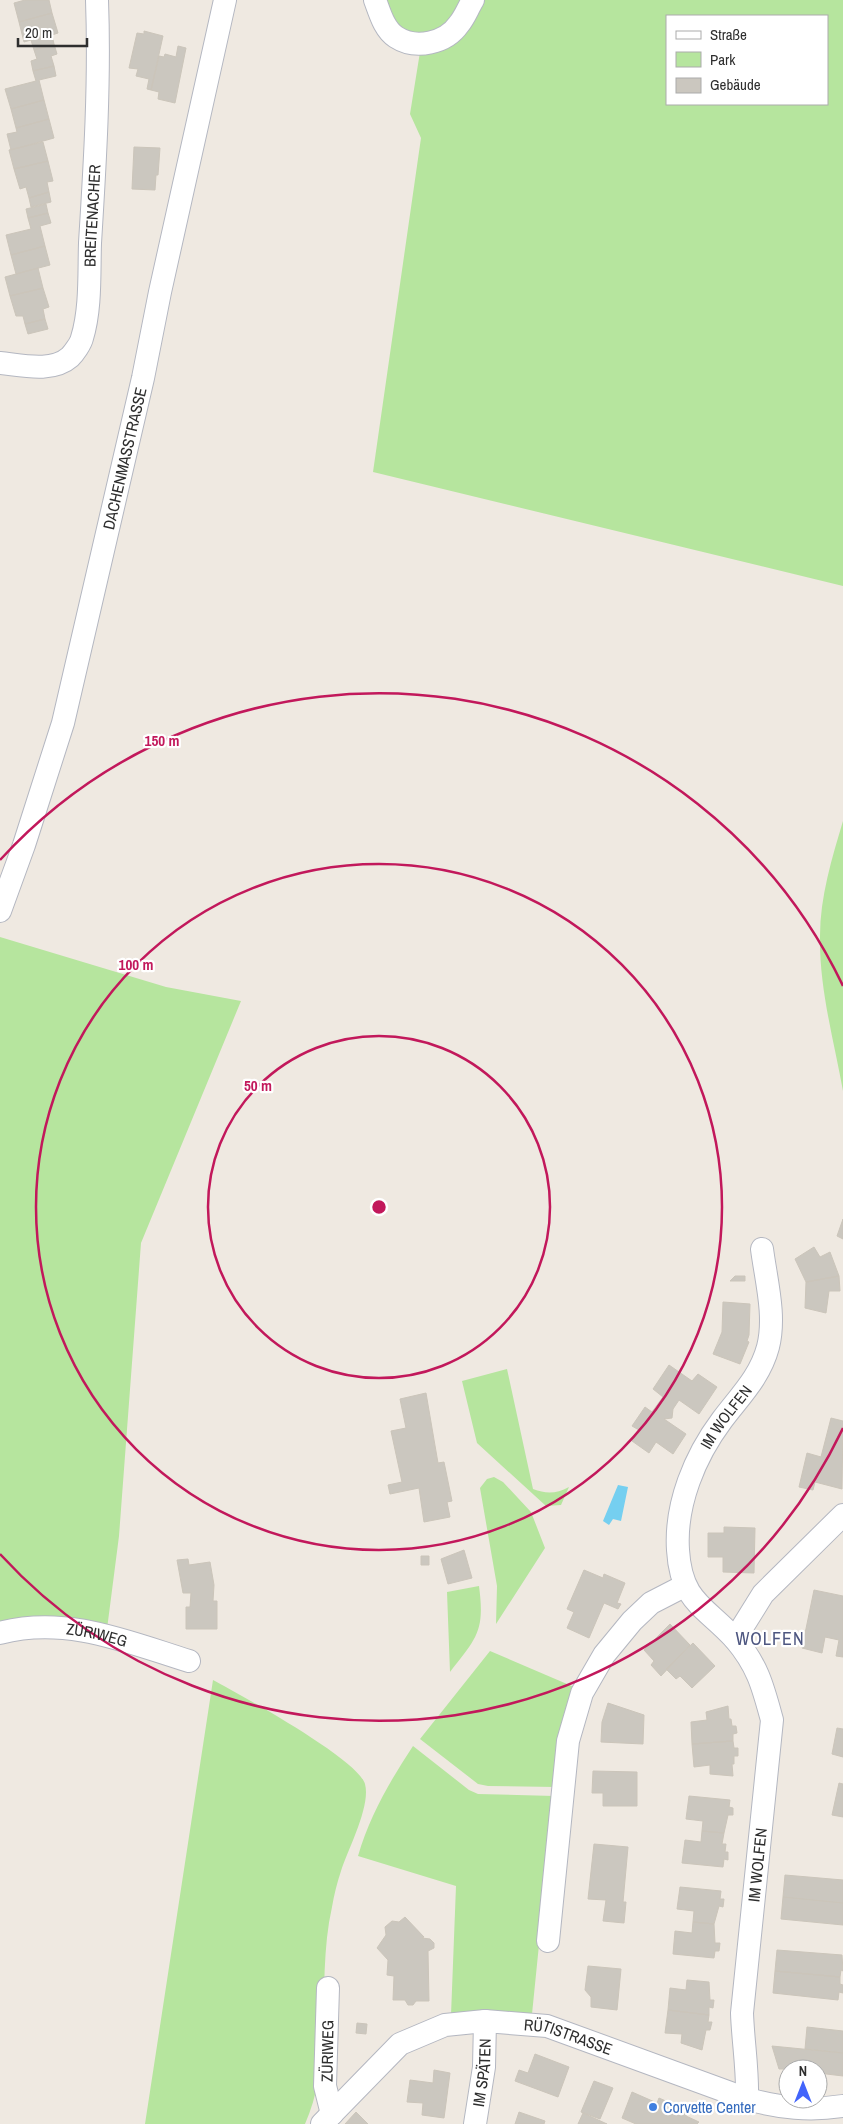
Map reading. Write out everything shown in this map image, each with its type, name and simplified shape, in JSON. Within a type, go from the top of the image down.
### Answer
[{"type":"street","name":"BREITENACHER","points":[[0,363],[34,367],[52,366],[70,357],[82,339],[86,314],[94,186],[98,35],[97,0]]},
{"type":"street","name":"DACHENMASSTRASSE","points":[[0,911],[24,845],[63,723],[144,378],[160,292],[225,0]]},
{"type":"street","points":[[376,0],[383,22],[396,37],[420,45],[442,39],[459,25],[473,0]]},
{"type":"street","name":"IM WOLFEN","points":[[747,2099],[748,2072],[743,2041],[742,2013],[772,1720],[760,1675],[735,1639],[704,1612],[684,1586],[678,1550],[679,1522],[694,1467],[708,1440],[722,1419],[751,1385],[768,1347],[771,1324],[762,1249]]},
{"type":"street","points":[[735,1639],[763,1594],[843,1515]]},
{"type":"street","points":[[548,1941],[568,1741],[582,1693],[604,1654],[632,1621],[651,1604],[684,1586]]},
{"type":"street","name":"ZÜRIWEG","points":[[0,1633],[31,1628],[70,1627],[109,1636],[189,1661]]},
{"type":"street","name":"ZÜRIWEG","points":[[327,2119],[325,2086],[328,1988]]},
{"type":"street","name":"RÜTISTRASSE","points":[[327,2119],[400,2044],[445,2025],[485,2021],[547,2026],[747,2099],[780,2116],[806,2110],[843,2106]]},
{"type":"street","name":"IM SPÄTEN","points":[[475,2124],[484,2066],[485,2021]]},
{"type":"green space","points":[[382,0],[466,0],[437,33],[415,33],[408,32],[397,25]]},
{"type":"green space","points":[[479,0],[843,0],[843,586],[373,472],[421,138],[410,114],[420,52]]},
{"type":"green space","points":[[843,821],[843,1091],[824,995],[820,936],[824,892]]},
{"type":"green space","points":[[0,937],[166,987],[241,1001],[141,1243],[119,1536],[107,1629],[0,1628]]},
{"type":"green space","points":[[507,1369],[533,1489],[551,1493],[569,1487],[561,1505],[546,1506],[477,1443],[462,1381]]},
{"type":"green space","points":[[494,1477],[503,1482],[531,1512],[545,1548],[496,1624],[497,1586],[480,1488],[487,1479]]},
{"type":"green space","points":[[479,1586],[481,1614],[477,1633],[467,1651],[450,1672],[447,1592]]},
{"type":"green space","points":[[490,1651],[574,1687],[556,1787],[488,1786],[478,1784],[420,1739]]},
{"type":"green space","points":[[213,1680],[271,1712],[321,1744],[358,1773],[365,1784],[365,1804],[358,1828],[341,1871],[327,1934],[319,2073],[314,2099],[305,2124],[145,2124]]},
{"type":"green space","points":[[413,1746],[469,1790],[478,1794],[554,1796],[532,2014],[451,2015],[456,1886],[358,1856],[368,1826],[381,1799]]},
{"type":"water","points":[[618,1485],[628,1487],[621,1521],[613,1519],[609,1525],[603,1521]]},
{"type":"building","points":[[25,0],[49,0],[52,13],[19,22],[14,3]]},
{"type":"building","points":[[52,13],[58,33],[52,35],[54,44],[34,50],[31,40],[24,42],[19,22]]},
{"type":"building","points":[[144,31],[163,36],[151,90],[147,89],[149,79],[136,76],[138,69],[129,68],[137,33],[144,34]]},
{"type":"building","points":[[54,44],[57,54],[51,56],[54,66],[33,71],[31,61],[37,59],[34,50]]},
{"type":"building","points":[[178,46],[186,48],[175,103],[158,99],[159,92],[151,90],[159,56],[164,57],[165,54],[176,57]]},
{"type":"building","points":[[54,66],[56,76],[39,80],[44,100],[11,109],[5,89],[36,81],[33,71]]},
{"type":"building","points":[[44,100],[49,119],[16,128],[11,109]]},
{"type":"building","points":[[49,119],[54,138],[11,150],[7,134],[17,132],[16,128]]},
{"type":"building","points":[[43,142],[48,161],[14,169],[9,150]]},
{"type":"building","points":[[134,147],[160,148],[155,190],[132,189]]},
{"type":"building","points":[[48,161],[53,181],[47,182],[49,192],[29,198],[26,187],[20,189],[14,169]]},
{"type":"building","points":[[49,192],[51,202],[31,207],[29,198]]},
{"type":"building","points":[[46,204],[48,213],[28,218],[26,209]]},
{"type":"building","points":[[48,213],[51,223],[40,226],[45,246],[11,255],[6,235],[31,229],[28,218]]},
{"type":"building","points":[[45,246],[50,265],[16,274],[11,255]]},
{"type":"building","points":[[38,268],[43,288],[10,296],[5,277]]},
{"type":"building","points":[[43,288],[49,307],[43,309],[45,319],[25,324],[23,316],[16,316],[10,296]]},
{"type":"building","points":[[45,319],[48,329],[28,334],[25,324]]},
{"type":"building","points":[[843,1219],[843,1239],[837,1236]]},
{"type":"building","points":[[814,1247],[820,1257],[830,1252],[839,1276],[806,1282],[795,1259]]},
{"type":"building","points":[[735,1276],[745,1276],[745,1281],[730,1281]]},
{"type":"building","points":[[839,1276],[840,1291],[829,1291],[826,1313],[805,1308],[806,1282]]},
{"type":"building","points":[[723,1302],[750,1304],[749,1335],[747,1341],[749,1342],[740,1364],[713,1354],[722,1332]]},
{"type":"building","points":[[669,1365],[692,1381],[698,1374],[717,1387],[699,1414],[679,1400],[673,1409],[672,1418],[664,1419],[686,1434],[673,1454],[656,1442],[649,1453],[632,1441],[639,1430],[632,1426],[645,1407],[652,1412],[663,1397],[653,1389]]},
{"type":"building","points":[[426,1393],[438,1463],[444,1462],[452,1501],[447,1502],[450,1517],[424,1522],[419,1488],[390,1494],[388,1485],[402,1482],[391,1431],[406,1428],[400,1399]]},
{"type":"building","points":[[831,1418],[843,1421],[842,1489],[815,1482],[813,1490],[799,1487],[807,1453],[821,1457]]},
{"type":"building","points":[[724,1527],[755,1528],[754,1573],[723,1572],[723,1557],[708,1557],[708,1533],[724,1533]]},
{"type":"building","points":[[464,1550],[472,1578],[448,1584],[441,1559]]},
{"type":"building","points":[[421,1556],[429,1556],[429,1565],[421,1565]]},
{"type":"building","points":[[188,1559],[189,1565],[210,1562],[214,1585],[213,1601],[217,1601],[217,1629],[186,1629],[186,1607],[190,1607],[191,1593],[183,1593],[177,1560]]},
{"type":"building","points":[[584,1570],[603,1578],[604,1574],[625,1583],[617,1603],[621,1604],[618,1609],[604,1603],[589,1638],[567,1628],[574,1612],[567,1609]]},
{"type":"building","points":[[814,1590],[843,1596],[843,1657],[836,1656],[839,1640],[825,1637],[822,1653],[802,1648]]},
{"type":"building","points":[[670,1624],[690,1645],[661,1676],[651,1665],[654,1661],[644,1650]]},
{"type":"building","points":[[693,1643],[715,1666],[692,1688],[680,1676],[676,1679],[666,1669]]},
{"type":"building","points":[[608,1703],[644,1715],[643,1744],[601,1742],[602,1722]]},
{"type":"building","points":[[728,1706],[729,1719],[731,1719],[732,1726],[736,1726],[737,1733],[733,1734],[733,1741],[692,1744],[691,1722],[707,1720],[706,1712]]},
{"type":"building","points":[[837,1728],[843,1729],[843,1757],[832,1754]]},
{"type":"building","points":[[733,1741],[734,1748],[738,1748],[738,1756],[734,1756],[734,1764],[732,1764],[733,1776],[710,1774],[710,1765],[694,1767],[692,1744]]},
{"type":"building","points":[[593,1771],[637,1772],[637,1806],[603,1806],[603,1793],[592,1793]]},
{"type":"building","points":[[839,1783],[843,1784],[843,1817],[832,1815]]},
{"type":"building","points":[[689,1796],[730,1800],[729,1807],[733,1808],[733,1815],[728,1815],[724,1833],[702,1831],[703,1821],[686,1819]]},
{"type":"building","points":[[702,1831],[724,1833],[722,1844],[726,1844],[725,1852],[728,1852],[728,1860],[724,1859],[723,1867],[682,1863],[685,1840],[701,1842]]},
{"type":"building","points":[[594,1844],[628,1847],[623,1902],[626,1902],[624,1923],[603,1921],[606,1900],[588,1899]]},
{"type":"building","points":[[785,1875],[843,1880],[843,1903],[783,1897]]},
{"type":"building","points":[[680,1887],[721,1891],[720,1899],[724,1899],[723,1907],[719,1906],[714,1924],[693,1922],[694,1911],[677,1909]]},
{"type":"building","points":[[783,1897],[843,1903],[843,1925],[781,1919]]},
{"type":"building","points":[[405,1917],[424,1937],[422,1938],[430,1939],[434,1943],[434,1948],[428,1951],[429,2001],[416,2001],[413,2005],[408,2005],[405,2000],[393,2000],[394,1976],[387,1975],[388,1960],[377,1948],[386,1935],[385,1927],[392,1921],[399,1922]]},
{"type":"building","points":[[693,1922],[714,1924],[715,1943],[720,1943],[719,1951],[715,1951],[714,1958],[673,1954],[675,1931],[692,1933]]},
{"type":"building","points":[[777,1950],[842,1955],[843,1971],[841,1970],[840,1977],[775,1971]]},
{"type":"building","points":[[588,1966],[621,1969],[617,2010],[591,2007],[591,1997],[585,1990]]},
{"type":"building","points":[[775,1971],[840,1977],[843,1993],[839,1992],[838,2000],[773,1993]]},
{"type":"building","points":[[687,1980],[709,1982],[710,2000],[714,2000],[713,2008],[709,2007],[709,2015],[668,2010],[670,1988],[686,1990]]},
{"type":"building","points":[[668,2010],[709,2015],[708,2022],[712,2022],[710,2030],[706,2030],[702,2050],[681,2043],[682,2034],[665,2033]]},
{"type":"building","points":[[357,2023],[367,2024],[366,2034],[356,2033]]},
{"type":"building","points":[[807,2027],[843,2031],[843,2053],[805,2049]]},
{"type":"building","points":[[772,2046],[843,2053],[843,2076],[828,2074],[828,2059],[778,2059],[778,2066]]},
{"type":"building","points":[[535,2054],[569,2067],[558,2097],[515,2081],[519,2070],[528,2073]]},
{"type":"building","points":[[434,2070],[450,2073],[444,2118],[422,2115],[423,2103],[407,2102],[410,2080],[433,2083]]},
{"type":"building","points":[[594,2081],[613,2088],[600,2119],[581,2112]]},
{"type":"building","name":"Corvette Center","points":[[632,2092],[657,2103],[659,2098],[688,2111],[686,2116],[699,2122],[697,2124],[636,2124],[622,2118]]},
{"type":"building","points":[[356,2112],[368,2124],[345,2124]]},
{"type":"building","points":[[519,2112],[545,2121],[544,2124],[515,2124]]},
{"type":"building","points":[[583,2113],[607,2124],[578,2124]]},
{"type":"place","name":"Corvette Center","points":[[653,2107]]},
{"type":"district","name":"WOLFEN","points":[[770,1639]]}]
